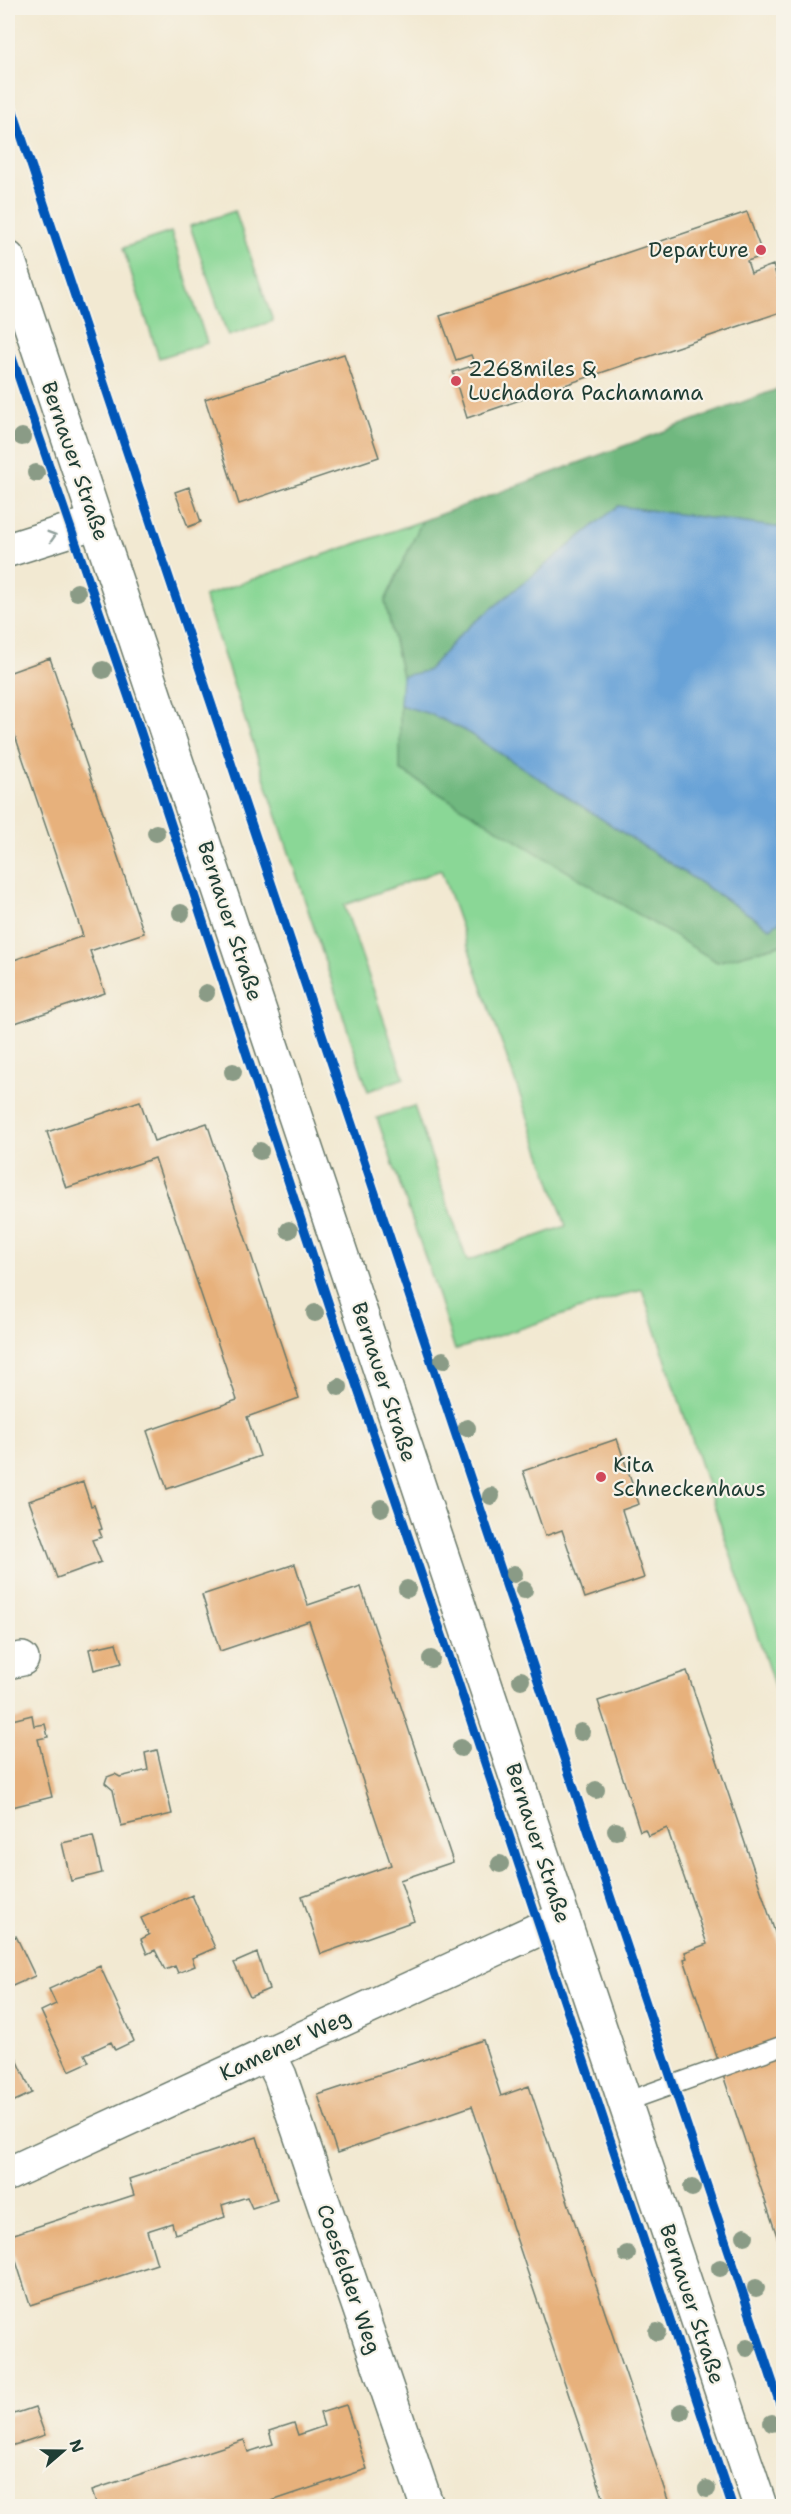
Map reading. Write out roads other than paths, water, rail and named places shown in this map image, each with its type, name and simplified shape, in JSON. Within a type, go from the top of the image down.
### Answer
[{"type":"main road","name":"Bernauer Straße","points":[[8,258],[760,2506]]},
{"type":"main road","points":[[8,550],[96,522]]},
{"type":"main road","name":"Kamener Weg","points":[[8,2174],[268,2052],[563,1918]]},
{"type":"main road","name":"Coesfelder Weg","points":[[268,2052],[280,2076],[427,2506]]},
{"type":"lane","points":[[625,2102],[783,2045]]},
{"type":"water","points":[[618,506],[783,528],[784,919],[770,928],[464,730],[430,714],[400,705],[402,676],[427,671],[462,633]]},
{"type":"place","name":"Departure","points":[[761,250]]},
{"type":"place","name":"2268miles & Luchadora Pachamama","points":[[456,381]]},
{"type":"place","name":"Kita Schneckenhaus","points":[[601,1477]]}]
